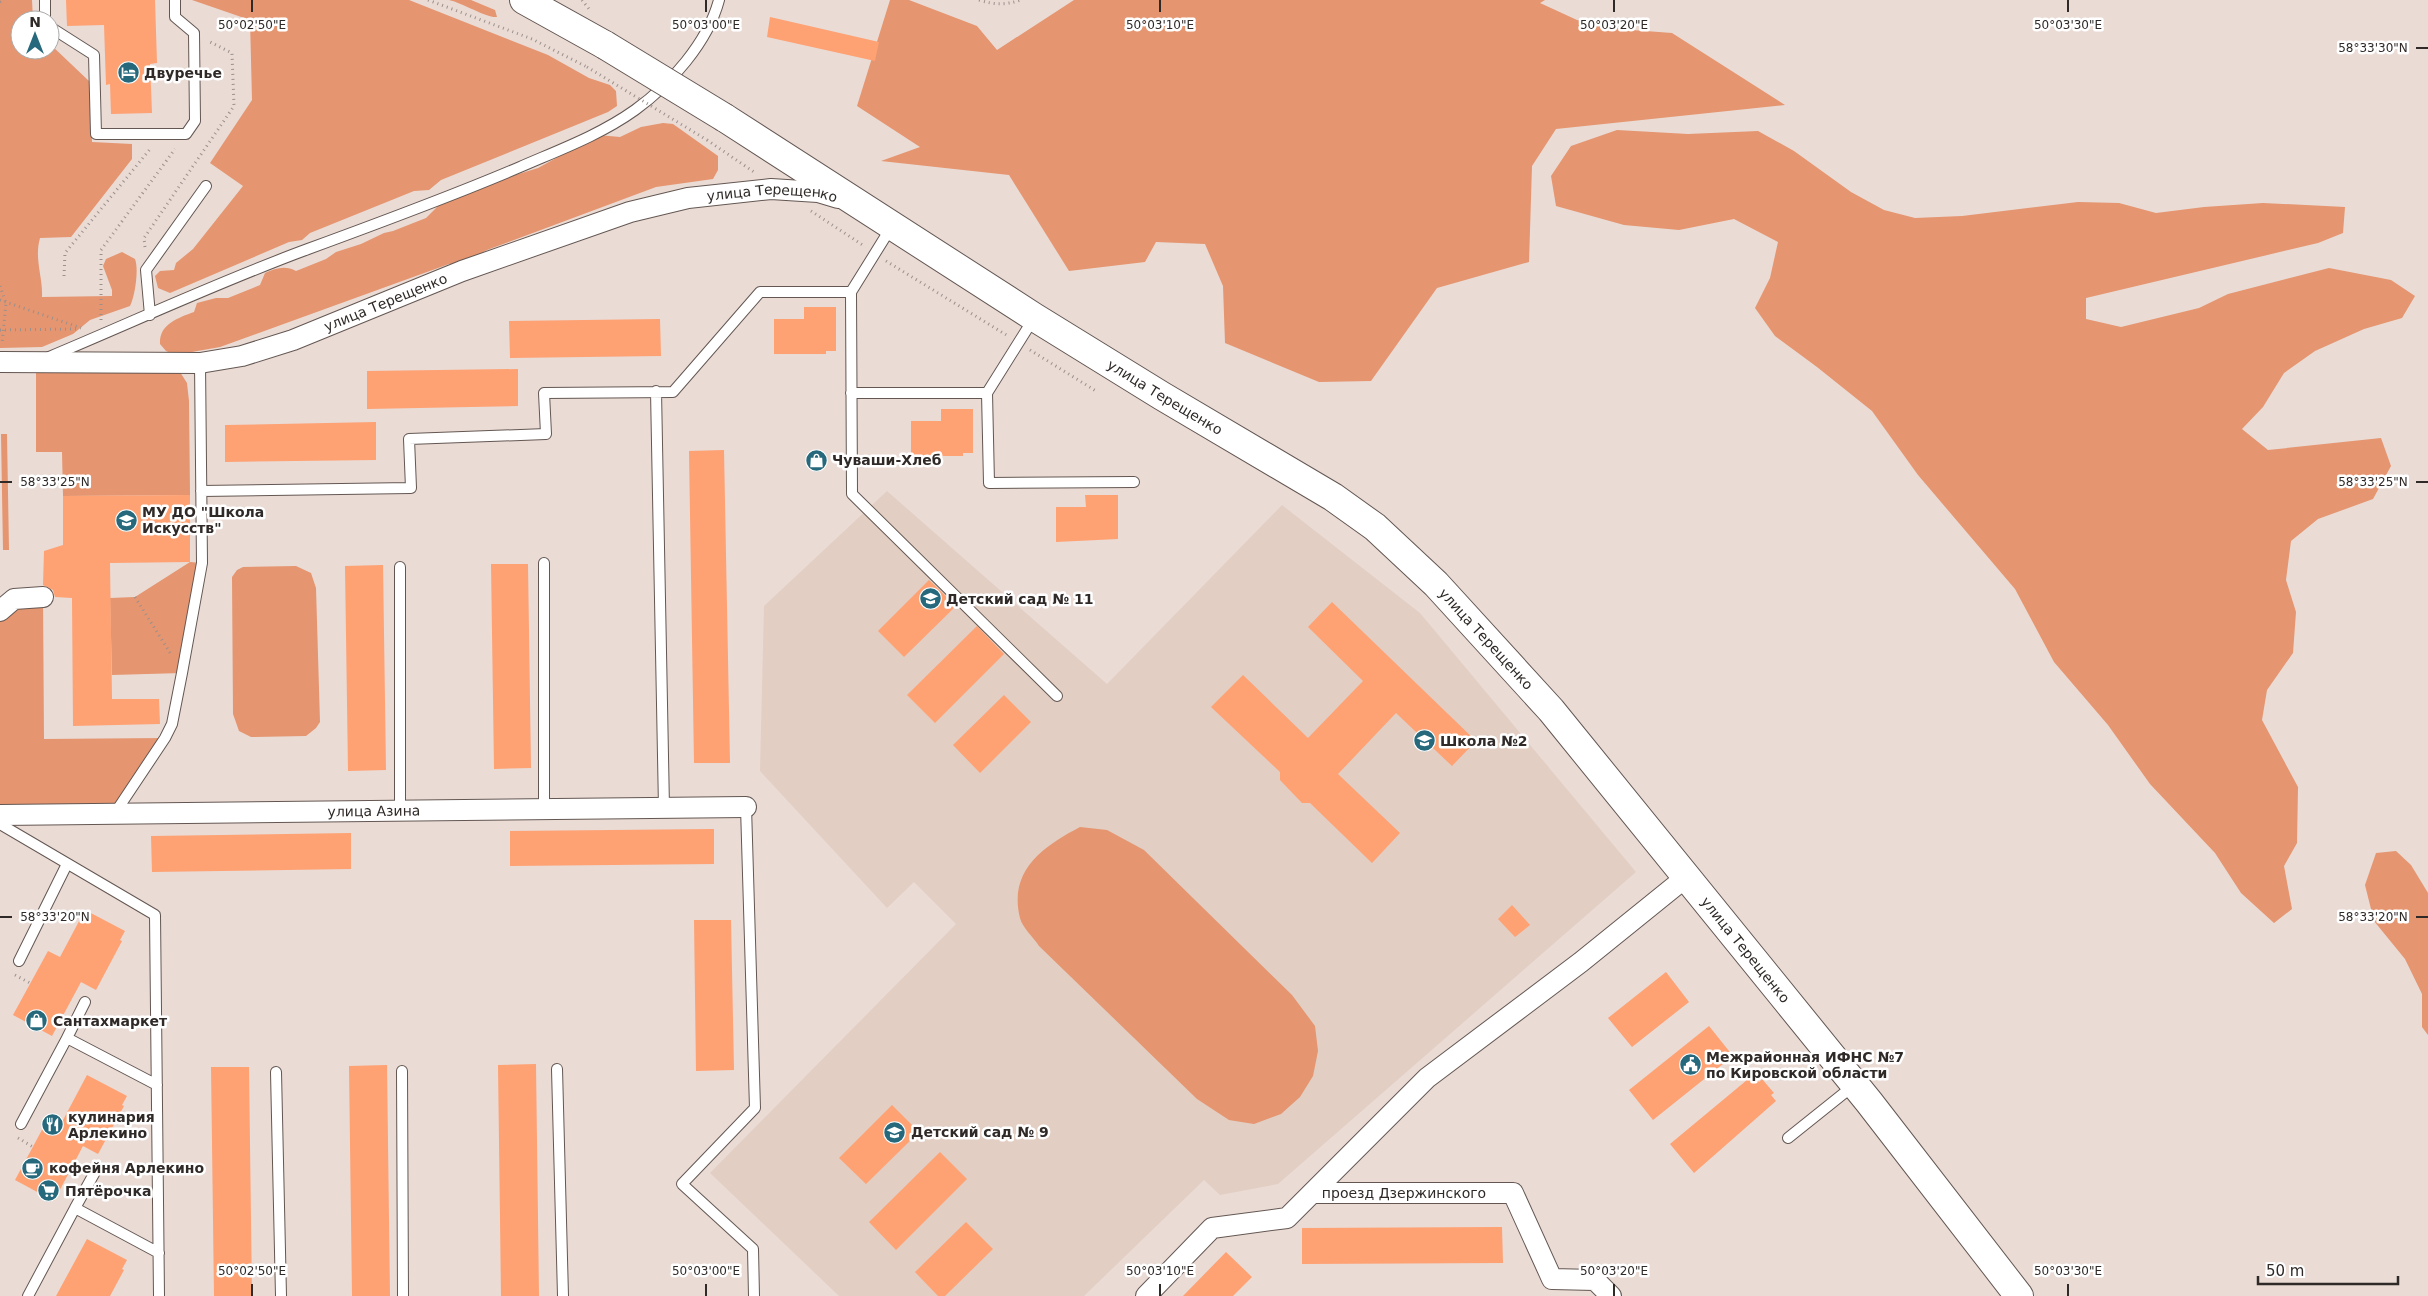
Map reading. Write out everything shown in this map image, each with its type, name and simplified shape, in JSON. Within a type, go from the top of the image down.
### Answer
[{"type":"street","points":[[524,0],[725,118],[859,204]]},
{"type":"street","name":"улица Терещенко","points":[[1,362],[200,363],[242,356],[293,340],[462,271],[630,212],[688,198],[779,189],[818,192],[859,204],[1034,317],[1162,396],[1333,497],[1375,527],[1454,602],[1551,710],[1685,878],[1855,1085],[2019,1296]]},
{"type":"street","points":[[0,612],[14,599],[43,597]]},
{"type":"street","name":"улица Азина","points":[[0,815],[746,807]]},
{"type":"street","points":[[1313,1193],[1427,1078],[1581,962],[1685,878]]},
{"type":"street","name":"проезд Дзержинского","points":[[1146,1296],[1212,1228],[1287,1218],[1313,1193],[1512,1193],[1552,1279],[1595,1280],[1610,1296]]},
{"type":"lane","points":[[60,33],[94,55],[96,134],[186,134],[195,121],[194,33],[175,17],[175,0]]},
{"type":"lane","points":[[36,362],[290,256],[453,196],[580,142],[620,120],[650,97],[677,70],[704,35],[719,0]]},
{"type":"lane","points":[[150,315],[146,270],[206,186]]},
{"type":"lane","points":[[893,225],[851,292],[852,494],[1057,696]]},
{"type":"lane","points":[[201,491],[411,488],[409,439],[546,434],[544,393],[673,392],[760,292],[851,292]]},
{"type":"lane","points":[[1034,317],[987,393],[989,483],[1134,482]]},
{"type":"lane","points":[[115,814],[165,738],[172,724],[182,673],[202,563],[200,363]]},
{"type":"lane","points":[[656,392],[664,808]]},
{"type":"lane","points":[[851,393],[987,393]]},
{"type":"lane","points":[[544,563],[544,809]]},
{"type":"lane","points":[[400,567],[400,811]]},
{"type":"lane","points":[[746,807],[755,1108],[682,1184],[753,1249],[754,1296]]},
{"type":"lane","points":[[0,824],[155,915],[159,1296]]},
{"type":"lane","points":[[19,961],[67,864]]},
{"type":"lane","points":[[21,1124],[85,1002]]},
{"type":"lane","points":[[67,1038],[156,1085]]},
{"type":"lane","points":[[557,1069],[563,1296]]},
{"type":"lane","points":[[402,1071],[404,1296]]},
{"type":"lane","points":[[276,1072],[281,1296]]},
{"type":"lane","points":[[1788,1138],[1855,1085]]},
{"type":"lane","points":[[28,1296],[95,1172]]},
{"type":"lane","points":[[75,1208],[158,1253]]},
{"type":"path","points":[[0,2],[4,0]]},
{"type":"path","points":[[428,0],[532,39],[587,67],[707,140],[875,254],[1096,390]]},
{"type":"path","points":[[980,0],[993,4],[1005,4],[1021,0]]},
{"type":"path","points":[[146,270],[144,238],[234,106],[232,53],[194,33]]},
{"type":"path","points":[[64,276],[65,253],[162,134]]},
{"type":"path","points":[[92,324],[102,320],[101,250],[186,134]]},
{"type":"path","points":[[0,286],[6,303],[1,330],[1,362]]},
{"type":"path","points":[[0,300],[84,329],[1,330]]},
{"type":"path","points":[[135,597],[182,673]]},
{"type":"path","points":[[12,974],[30,983]]},
{"type":"path","points":[[14,1136],[33,1147]]},
{"type":"shaded area","points":[[0,0],[32,0],[32,10],[10,10],[10,60],[60,60],[60,54],[90,82],[92,142],[132,144],[132,159],[71,237],[40,238],[38,261],[42,297],[112,296],[112,290],[103,266],[106,259],[122,252],[135,259],[137,269],[136,282],[130,306],[90,320],[73,334],[42,347],[0,348]]},
{"type":"shaded area","points":[[192,0],[409,0],[548,55],[589,78],[610,85],[616,91],[617,106],[608,112],[441,180],[429,190],[414,191],[310,233],[302,240],[289,242],[170,293],[158,288],[155,276],[160,271],[174,270],[176,263],[193,249],[243,186],[210,163],[252,100],[250,20]]},
{"type":"shaded area","points":[[449,0],[471,0],[495,10],[497,17],[492,17]]},
{"type":"shaded area","points":[[890,0],[909,0],[977,26],[997,50],[1074,0],[1545,0],[1540,3],[1577,20],[1632,30],[1672,33],[1785,105],[1556,129],[1532,166],[1529,262],[1437,288],[1371,381],[1319,382],[1225,343],[1223,286],[1205,244],[1156,242],[1145,262],[1069,271],[1009,175],[881,161],[920,147],[857,106]]},
{"type":"shaded area","points":[[663,123],[673,124],[718,156],[718,170],[713,179],[656,187],[487,250],[462,264],[449,264],[220,347],[175,355],[166,351],[160,344],[166,327],[176,319],[194,312],[197,303],[216,298],[228,298],[260,285],[265,273],[269,271],[284,268],[296,271],[326,259],[336,252],[426,218],[438,206],[509,177],[538,168],[598,135],[620,137],[641,127]]},
{"type":"shaded area","points":[[1617,130],[1688,134],[1758,131],[1794,151],[1851,192],[1884,210],[1915,218],[1962,216],[2078,202],[2119,203],[2156,213],[2204,207],[2263,203],[2345,207],[2343,233],[2318,243],[2086,298],[2086,319],[2121,327],[2199,308],[2228,294],[2329,268],[2391,280],[2415,296],[2402,318],[2364,329],[2315,351],[2284,373],[2263,407],[2242,429],[2268,450],[2381,438],[2391,466],[2373,499],[2318,519],[2291,541],[2286,580],[2296,612],[2293,653],[2267,690],[2262,720],[2298,787],[2297,843],[2284,866],[2292,909],[2274,923],[2241,893],[2215,853],[2150,784],[2108,725],[2054,662],[2015,589],[1918,475],[1872,411],[1775,336],[1755,308],[1770,278],[1778,242],[1734,219],[1679,230],[1624,225],[1556,206],[1551,176],[1571,146]]},
{"type":"shaded area","points":[[36,362],[180,372],[187,383],[189,401],[190,495],[63,496],[62,452],[36,452]]},
{"type":"shaded area","points":[[1,434],[7,434],[9,550],[3,550]]},
{"type":"shaded area","points":[[887,491],[1107,684],[1282,505],[1420,613],[1636,872],[1278,1184],[1220,1195],[1204,1180],[1084,1296],[839,1296],[710,1173],[956,924],[914,882],[887,908],[760,771],[764,606]]},
{"type":"shaded area","points":[[190,562],[202,563],[182,673],[112,675],[110,598],[135,597]]},
{"type":"shaded area","points":[[296,566],[311,573],[316,588],[320,722],[306,736],[251,737],[239,731],[233,714],[232,577],[237,570],[243,567]]},
{"type":"shaded area","points":[[43,597],[44,739],[165,738],[115,813],[0,815],[0,611]]},
{"type":"shaded area","points":[[1080,827],[1107,830],[1144,850],[1292,995],[1315,1026],[1318,1051],[1313,1076],[1300,1097],[1281,1114],[1254,1124],[1229,1120],[1197,1099],[1039,946],[1026,929],[1020,918],[1018,901],[1019,886],[1024,873],[1042,851]]},
{"type":"shaded area","points":[[2396,851],[2411,865],[2428,893],[2428,1035],[2422,1027],[2422,994],[2405,959],[2374,921],[2365,885],[2376,853]]},
{"type":"building","points":[[66,0],[155,0],[157,63],[150,64],[152,113],[111,114],[110,84],[106,85],[104,25],[67,26]]},
{"type":"building","points":[[770,17],[879,42],[875,61],[767,37]]},
{"type":"building","points":[[804,307],[836,307],[836,351],[826,351],[826,354],[774,354],[774,319],[804,319]]},
{"type":"building","points":[[660,319],[661,356],[510,358],[509,321]]},
{"type":"building","points":[[518,369],[518,406],[367,409],[367,371]]},
{"type":"building","points":[[941,409],[973,409],[973,453],[963,453],[963,456],[911,456],[911,421],[941,421]]},
{"type":"building","points":[[376,422],[376,460],[225,462],[225,425]]},
{"type":"building","points":[[724,450],[730,763],[694,763],[689,451]]},
{"type":"building","points":[[190,495],[190,562],[110,563],[112,699],[159,699],[160,724],[73,726],[72,598],[55,597],[53,590],[43,585],[44,551],[63,545],[63,496]]},
{"type":"building","points":[[1085,495],[1118,495],[1118,539],[1056,542],[1056,507],[1086,507]]},
{"type":"building","points":[[491,564],[528,564],[531,768],[494,769]]},
{"type":"building","points":[[383,565],[386,770],[348,771],[345,566]]},
{"type":"building","points":[[929,580],[956,606],[904,657],[878,631]]},
{"type":"building","points":[[1332,602],[1476,741],[1452,766],[1396,713],[1338,774],[1400,833],[1372,863],[1310,803],[1302,803],[1280,780],[1280,772],[1211,707],[1243,675],[1308,738],[1363,681],[1308,627]]},
{"type":"building","points":[[977,626],[1004,654],[935,723],[907,695]]},
{"type":"building","points":[[1004,695],[1031,722],[980,773],[953,745]]},
{"type":"building","points":[[714,829],[714,864],[510,866],[510,831]]},
{"type":"building","points":[[351,833],[351,869],[152,872],[151,836]]},
{"type":"building","points":[[1512,905],[1530,925],[1515,937],[1498,919]]},
{"type":"building","points":[[85,910],[125,931],[120,940],[122,941],[96,990],[81,982],[52,1036],[13,1015],[48,951],[60,957]]},
{"type":"building","points":[[694,920],[731,920],[734,1070],[696,1071]]},
{"type":"building","points":[[1666,972],[1689,1002],[1632,1047],[1608,1018]]},
{"type":"building","points":[[1709,1026],[1733,1056],[1653,1120],[1629,1090]]},
{"type":"building","points":[[536,1064],[539,1296],[501,1296],[498,1065]]},
{"type":"building","points":[[387,1065],[390,1296],[352,1296],[349,1066]]},
{"type":"building","points":[[211,1067],[249,1067],[252,1296],[214,1296]]},
{"type":"building","points":[[87,1075],[127,1096],[122,1105],[124,1106],[98,1154],[83,1146],[54,1201],[15,1180],[50,1115],[62,1122]]},
{"type":"building","points":[[1753,1075],[1759,1082],[1762,1079],[1774,1093],[1771,1095],[1776,1101],[1694,1173],[1670,1144]]},
{"type":"building","points":[[892,1105],[919,1132],[866,1184],[839,1158]]},
{"type":"building","points":[[940,1152],[967,1179],[896,1250],[869,1222]]},
{"type":"building","points":[[966,1222],[993,1249],[945,1296],[938,1296],[915,1272]]},
{"type":"building","points":[[1502,1227],[1503,1263],[1302,1264],[1302,1228]]},
{"type":"building","points":[[87,1239],[127,1260],[122,1269],[124,1270],[110,1296],[56,1296]]},
{"type":"building","points":[[1226,1252],[1252,1277],[1233,1296],[1183,1296]]},
{"type":"place","name":"Двуречье","points":[[128,73]]},
{"type":"place","name":"Чуваши-Хлеб","points":[[816,460]]},
{"type":"place","name":"МУ ДО \"Школа Искусств\"","points":[[126,520]]},
{"type":"place","name":"Детский сад № 11","points":[[930,599]]},
{"type":"place","name":"Школа №2","points":[[1424,741]]},
{"type":"place","name":"Сантахмаркет","points":[[37,1021]]},
{"type":"place","name":"Межрайонная ИФНС №7 по Кировской области","points":[[1690,1065]]},
{"type":"place","name":"кулинария Арлекино","points":[[52,1125]]},
{"type":"place","name":"Детский сад № 9","points":[[895,1132]]},
{"type":"place","name":"кофейня Арлекино","points":[[33,1168]]},
{"type":"place","name":"Пятёрочка","points":[[49,1191]]}]
